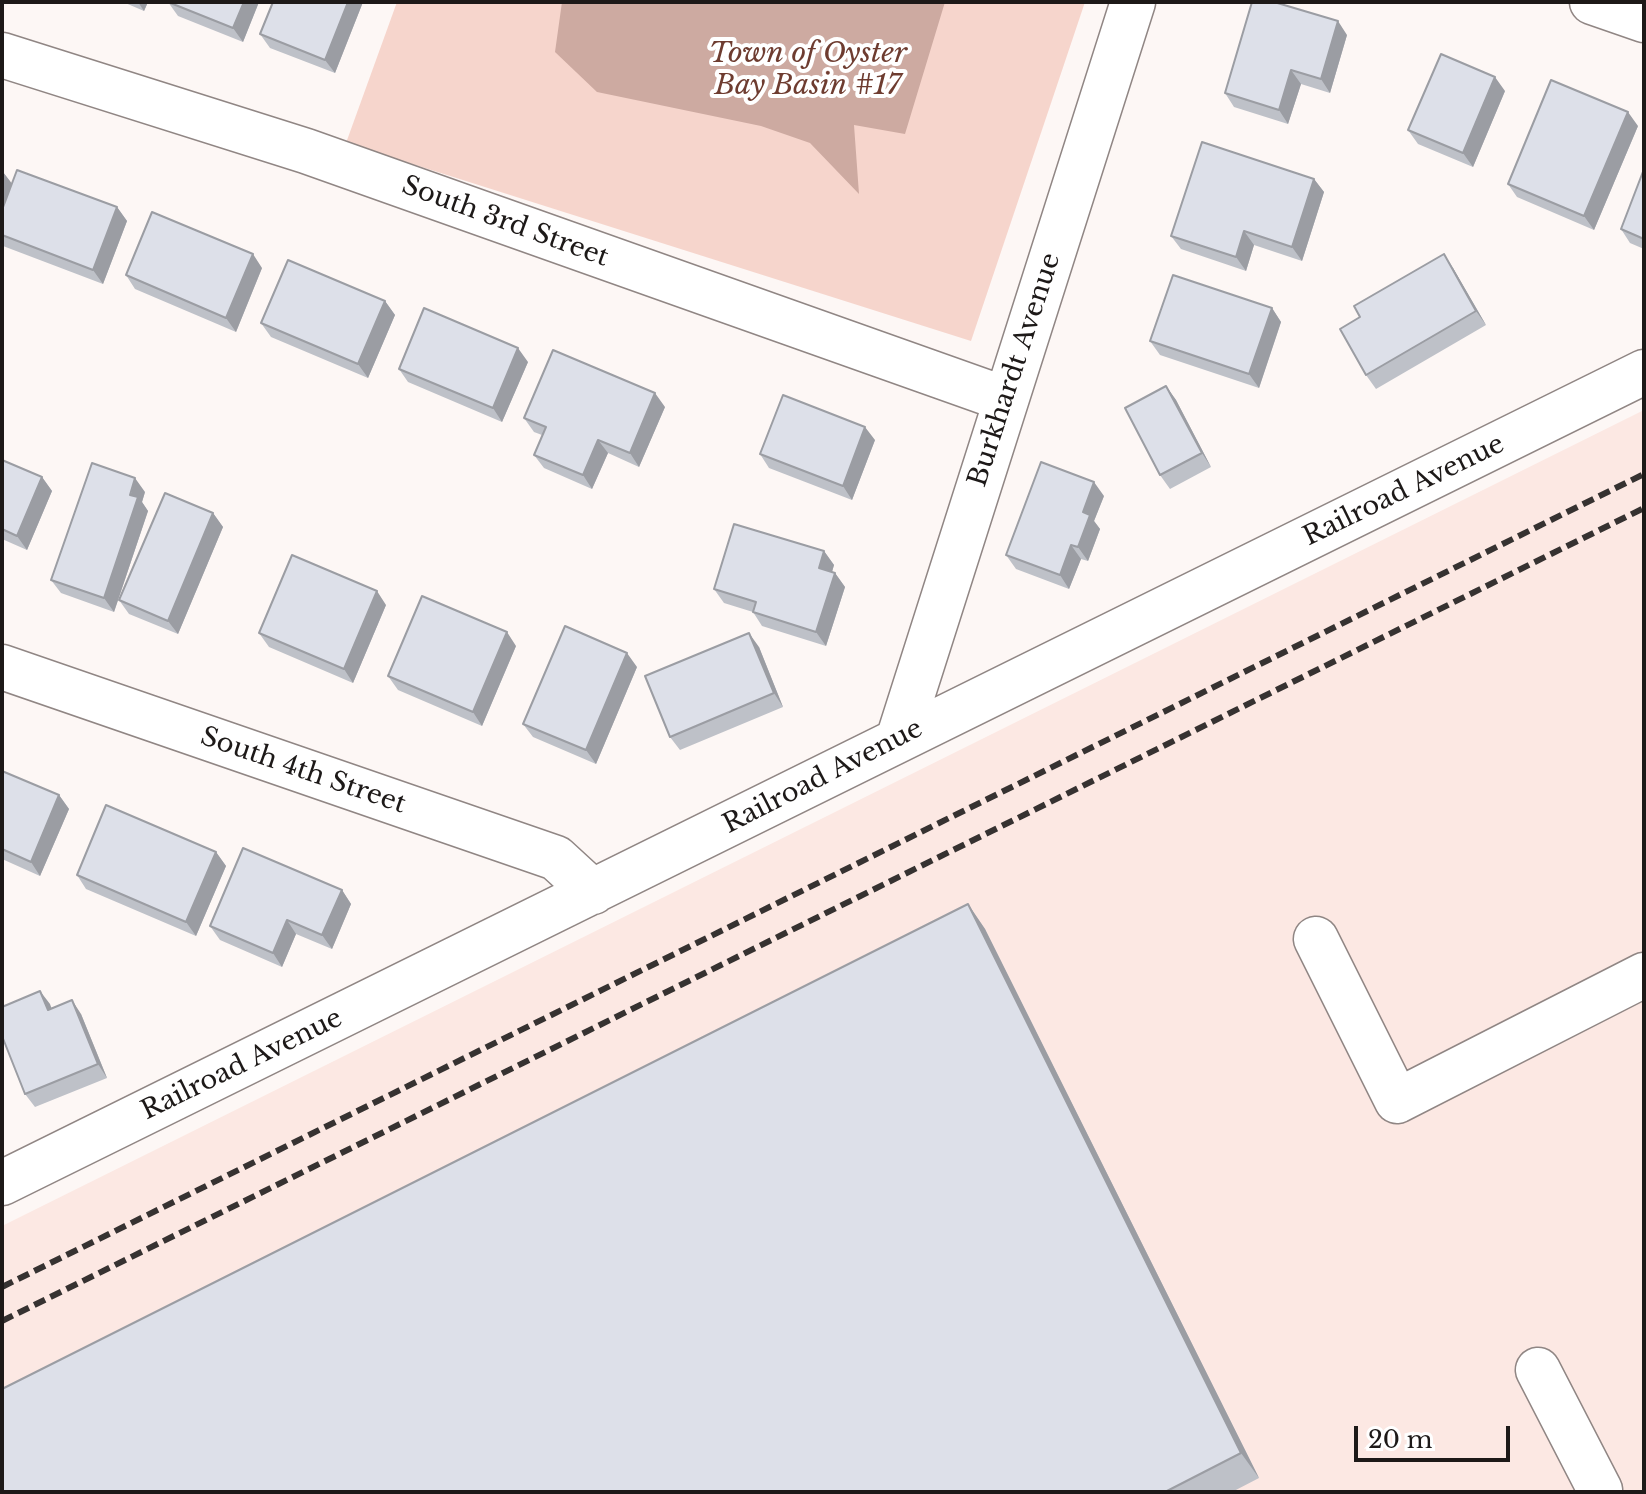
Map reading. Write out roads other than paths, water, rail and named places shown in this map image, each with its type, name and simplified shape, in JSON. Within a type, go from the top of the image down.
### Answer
[{"type":"street","name":"Burkhardt Avenue","points":[[898,740],[1133,2]]},
{"type":"street","points":[[1592,2],[1644,20]]},
{"type":"street","name":"South 3rd Street","points":[[2,55],[306,151],[1005,399]]},
{"type":"street","name":"Railroad Avenue","points":[[2,1183],[1644,372]]},
{"type":"street","name":"South 4th Street","points":[[2,667],[556,858],[593,892]]},
{"type":"street","points":[[1316,939],[1397,1101],[1644,975]]},
{"type":"street","points":[[1538,1370],[1600,1490]]},
{"type":"water","name":"Town of Oyster Bay Basin #17","points":[[562,2],[945,2],[905,134],[854,125],[859,194],[810,143],[761,126],[597,92],[555,52]]},
{"type":"railway","points":[[2,1287],[1644,474]]},
{"type":"railway","points":[[2,1321],[1644,508]]}]
